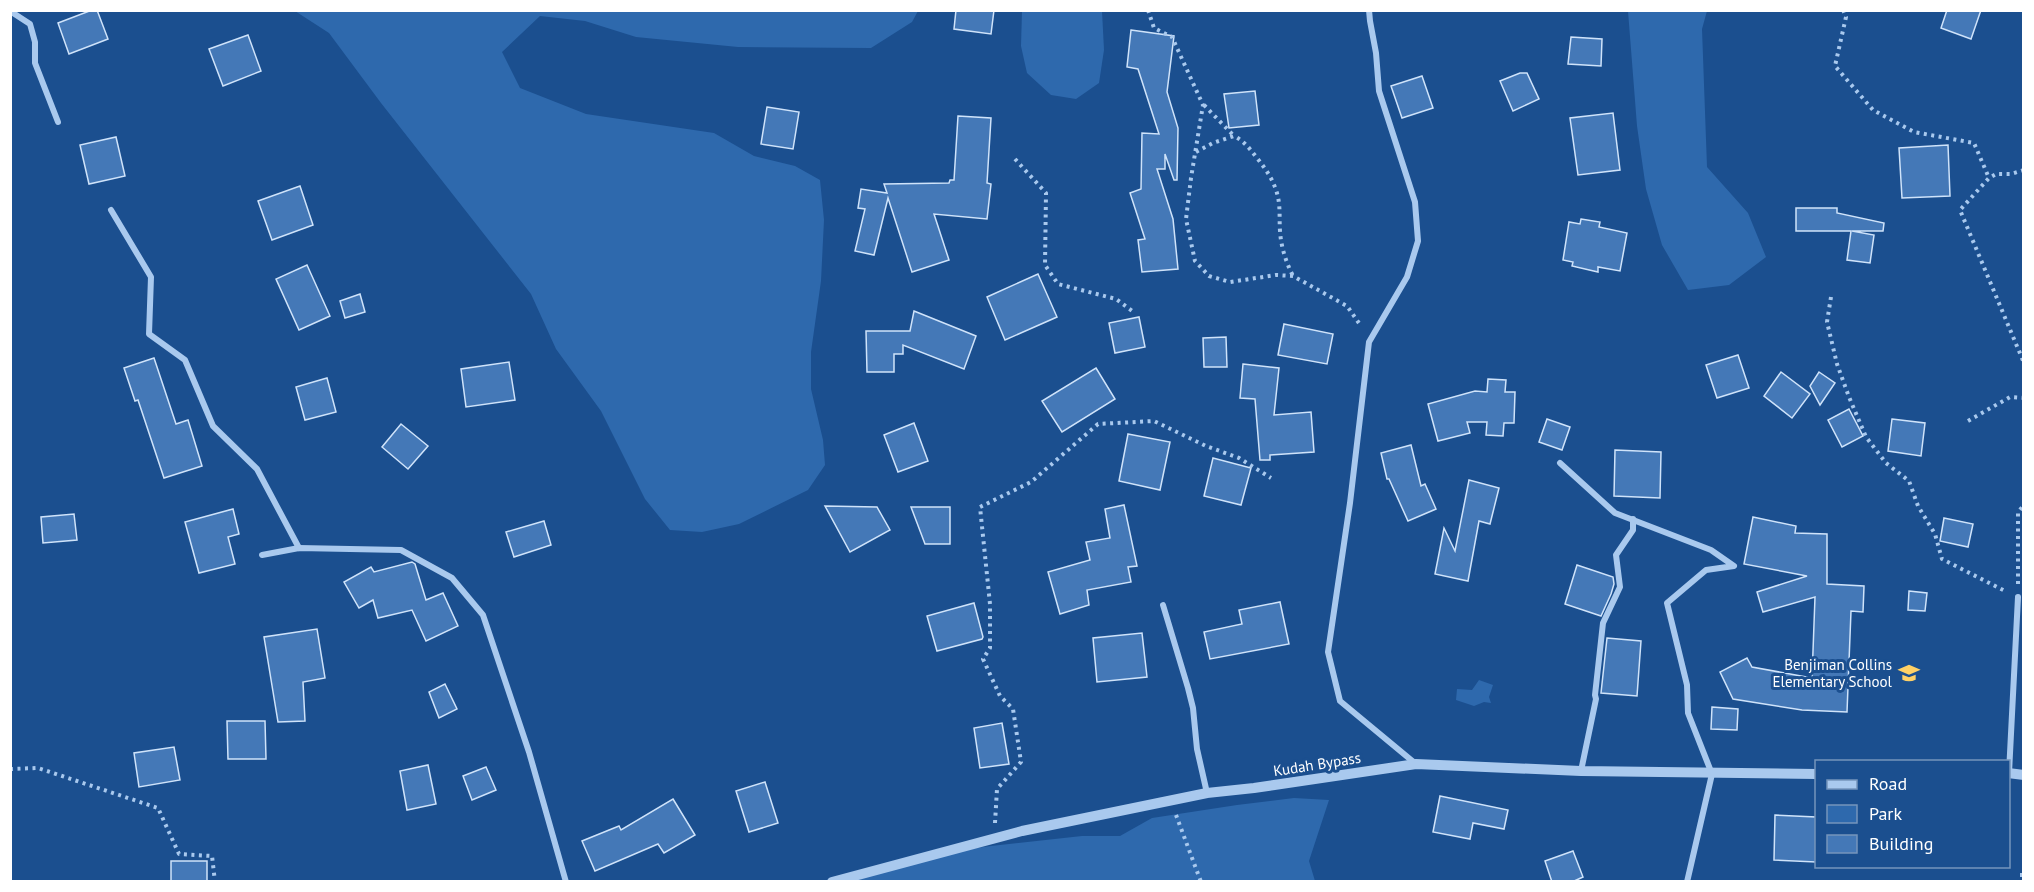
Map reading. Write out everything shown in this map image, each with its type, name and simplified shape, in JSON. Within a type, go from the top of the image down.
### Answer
[{"type":"street","points":[[1369,10],[1376,52],[1379,91],[1415,202],[1418,241],[1407,278],[1369,342],[1329,652],[1340,701],[1416,764]]},
{"type":"street","points":[[10,12],[30,24],[36,42],[35,63],[58,122]]},
{"type":"street","points":[[111,210],[151,276],[149,334],[185,360],[213,426],[256,469],[299,548]]},
{"type":"street","points":[[1560,463],[1615,513],[1711,550],[1734,566],[1706,570],[1667,603],[1687,685],[1688,713],[1712,774],[1687,882]]},
{"type":"street","points":[[1581,771],[1596,699],[1603,623],[1620,587],[1616,555],[1633,530],[1633,519]]},
{"type":"street","points":[[261,555],[299,548],[400,550],[452,578],[483,615],[529,752],[566,882]]},
{"type":"street","points":[[2010,760],[2018,597]]},
{"type":"street","points":[[1163,605],[1188,688],[1197,749],[1207,793]]},
{"type":"street","name":"Kudah Bypass","points":[[832,882],[1022,831],[1169,800],[1416,764],[1581,771],[1815,774]]},
{"type":"path","points":[[1148,10],[1154,28],[1172,37],[1203,105],[1234,136],[1243,141],[1266,170],[1276,190],[1283,247],[1293,276]]},
{"type":"path","points":[[1843,10],[1846,17],[1835,66],[1873,110],[1914,132],[1974,143],[1989,178]]},
{"type":"path","points":[[1203,105],[1186,219],[1195,261],[1209,276],[1230,282],[1276,275],[1293,276],[1347,306],[1369,342]]},
{"type":"path","points":[[1196,152],[1234,136]]},
{"type":"path","points":[[1015,159],[1046,193],[1045,265],[1058,284],[1116,299],[1135,313]]},
{"type":"path","points":[[2024,170],[2011,174],[1996,174],[1989,178],[1960,210],[2024,363]]},
{"type":"path","points":[[1831,297],[1827,322],[1837,364],[1849,397],[1866,437],[1886,463],[1909,481],[1918,506],[1935,534],[1942,559],[2018,597],[2018,512],[2024,505]]},
{"type":"path","points":[[1968,421],[2010,397],[2024,398]]},
{"type":"path","points":[[993,839],[997,789],[1022,762],[1013,709],[1000,696],[983,660],[990,648],[990,604],[980,507],[1031,482],[1098,424],[1154,421],[1206,446],[1239,458],[1271,478]]},
{"type":"path","points":[[10,769],[38,768],[158,808],[179,854],[212,856],[215,882]]},
{"type":"path","points":[[1169,800],[1201,882]]},
{"type":"green space","points":[[295,11],[918,11],[912,22],[871,48],[738,47],[636,37],[585,21],[540,16],[502,52],[520,88],[586,114],[714,133],[754,156],[795,166],[820,180],[824,220],[821,281],[811,352],[811,389],[823,440],[825,465],[808,490],[739,524],[702,532],[670,530],[645,499],[601,411],[556,349],[531,294],[329,33]]},
{"type":"green space","points":[[1022,11],[1102,11],[1104,50],[1099,83],[1076,99],[1051,95],[1027,73],[1021,46]]},
{"type":"green space","points":[[1628,11],[1707,11],[1702,29],[1707,167],[1748,213],[1766,257],[1729,285],[1688,290],[1662,245],[1646,189],[1637,126]]},
{"type":"green space","points":[[1479,680],[1493,685],[1489,697],[1491,703],[1484,702],[1474,706],[1456,700],[1457,689],[1472,690]]},
{"type":"green space","points":[[1294,798],[1329,800],[1309,861],[1315,881],[849,882],[926,855],[1082,836],[1120,836],[1152,818]]},
{"type":"building","points":[[97,10],[108,39],[69,54],[58,23]]},
{"type":"building","points":[[956,10],[994,10],[991,34],[954,29]]},
{"type":"building","points":[[1947,10],[1981,10],[1971,39],[1941,28]]},
{"type":"building","points":[[1131,30],[1174,36],[1167,92],[1178,128],[1177,180],[1174,180],[1165,154],[1165,169],[1157,169],[1173,219],[1178,269],[1142,272],[1138,240],[1145,239],[1130,193],[1141,189],[1142,133],[1159,134],[1138,69],[1127,67]]},
{"type":"building","points":[[248,35],[261,71],[223,86],[209,49]]},
{"type":"building","points":[[1571,37],[1602,39],[1601,66],[1568,64]]},
{"type":"building","points":[[1520,73],[1527,73],[1539,99],[1513,111],[1500,81]]},
{"type":"building","points":[[1422,76],[1433,108],[1402,118],[1391,86]]},
{"type":"building","points":[[1255,91],[1259,125],[1229,128],[1224,94]]},
{"type":"building","points":[[767,107],[799,112],[793,149],[761,144]]},
{"type":"building","points":[[1613,113],[1620,170],[1578,175],[1570,118]]},
{"type":"building","points":[[958,116],[991,118],[987,183],[991,184],[987,219],[934,214],[949,260],[912,272],[888,198],[874,255],[855,251],[865,209],[858,208],[861,189],[887,193],[884,184],[949,183],[950,180],[954,180]]},
{"type":"building","points":[[116,137],[125,176],[89,184],[80,145]]},
{"type":"building","points":[[1948,145],[1950,196],[1902,198],[1899,148]]},
{"type":"building","points":[[300,186],[313,225],[272,240],[258,201]]},
{"type":"building","points":[[1796,208],[1837,208],[1837,213],[1884,223],[1883,231],[1852,231],[1874,235],[1870,263],[1847,260],[1851,231],[1796,231]]},
{"type":"building","points":[[1581,219],[1600,222],[1599,227],[1627,233],[1620,271],[1598,267],[1598,272],[1572,266],[1573,262],[1563,260],[1569,222],[1580,224]]},
{"type":"building","points":[[307,265],[330,316],[299,330],[276,279]]},
{"type":"building","points":[[1038,274],[1057,317],[1005,340],[987,297]]},
{"type":"building","points":[[360,294],[365,312],[345,318],[340,301]]},
{"type":"building","points":[[914,311],[976,336],[964,369],[903,345],[903,354],[894,354],[894,372],[867,372],[866,331],[910,331]]},
{"type":"building","points":[[1139,317],[1145,347],[1115,353],[1109,323]]},
{"type":"building","points":[[1284,324],[1333,334],[1327,364],[1278,355]]},
{"type":"building","points":[[1226,337],[1227,367],[1204,367],[1203,338]]},
{"type":"building","points":[[1738,355],[1749,388],[1717,398],[1706,365]]},
{"type":"building","points":[[154,358],[176,424],[188,420],[202,466],[164,478],[138,400],[135,401],[124,368]]},
{"type":"building","points":[[509,362],[515,400],[466,407],[461,369]]},
{"type":"building","points":[[1243,364],[1279,368],[1274,415],[1311,412],[1314,452],[1270,455],[1270,460],[1260,460],[1255,399],[1240,398]]},
{"type":"building","points":[[1096,368],[1115,399],[1062,432],[1042,401]]},
{"type":"building","points":[[1781,372],[1810,394],[1792,418],[1764,396]]},
{"type":"building","points":[[1819,372],[1835,383],[1820,405],[1810,386]]},
{"type":"building","points":[[327,378],[336,412],[305,420],[296,387]]},
{"type":"building","points":[[1488,379],[1506,380],[1505,392],[1515,392],[1514,423],[1504,423],[1503,436],[1486,435],[1487,422],[1467,422],[1470,433],[1438,441],[1428,404],[1475,391],[1487,392]]},
{"type":"building","points":[[1849,409],[1863,436],[1842,447],[1828,420]]},
{"type":"building","points":[[1547,419],[1570,427],[1562,450],[1539,442]]},
{"type":"building","points":[[1892,419],[1925,423],[1921,456],[1888,451]]},
{"type":"building","points":[[914,423],[928,461],[898,472],[884,435]]},
{"type":"building","points":[[401,424],[428,446],[408,469],[382,447]]},
{"type":"building","points":[[1128,434],[1170,442],[1160,490],[1119,481]]},
{"type":"building","points":[[1411,445],[1421,486],[1425,484],[1436,509],[1408,521],[1387,479],[1381,453]]},
{"type":"building","points":[[1615,450],[1661,452],[1660,498],[1614,496]]},
{"type":"building","points":[[1213,458],[1251,468],[1241,505],[1204,496]]},
{"type":"building","points":[[1469,480],[1499,488],[1490,524],[1479,521],[1468,581],[1435,574],[1444,528],[1455,551]]},
{"type":"building","points":[[1124,505],[1137,566],[1128,567],[1131,582],[1087,590],[1089,605],[1060,614],[1048,572],[1090,560],[1086,542],[1110,538],[1105,509]]},
{"type":"building","points":[[825,506],[877,507],[890,530],[850,552]]},
{"type":"building","points":[[911,507],[950,507],[950,544],[925,544]]},
{"type":"building","points":[[233,509],[239,534],[228,537],[235,564],[199,573],[185,522]]},
{"type":"building","points":[[74,514],[77,540],[43,543],[41,517]]},
{"type":"building","points":[[1753,517],[1796,526],[1795,533],[1827,534],[1827,584],[1864,586],[1863,612],[1851,611],[1847,712],[1802,710],[1733,699],[1720,672],[1747,658],[1752,667],[1812,678],[1815,597],[1763,612],[1757,592],[1807,576],[1744,564]]},
{"type":"building","points":[[1944,518],[1973,524],[1968,547],[1940,541]]},
{"type":"building","points":[[544,521],[551,545],[514,557],[506,532]]},
{"type":"building","points":[[412,562],[415,564],[426,600],[443,593],[458,626],[426,641],[412,610],[378,618],[373,600],[359,608],[344,582],[371,567],[374,572]]},
{"type":"building","points":[[1577,565],[1613,577],[1614,584],[1611,594],[1601,616],[1565,604]]},
{"type":"building","points":[[1909,591],[1927,593],[1925,611],[1908,610]]},
{"type":"building","points":[[1280,602],[1289,644],[1210,659],[1204,632],[1242,624],[1239,610]]},
{"type":"building","points":[[974,603],[982,639],[937,651],[927,616]]},
{"type":"building","points":[[317,629],[325,678],[303,682],[305,721],[278,722],[264,637]]},
{"type":"building","points":[[1142,633],[1147,677],[1097,682],[1093,638]]},
{"type":"building","points":[[1607,638],[1641,641],[1637,696],[1601,693]]},
{"type":"building","points":[[445,684],[457,709],[439,718],[429,692]]},
{"type":"building","points":[[1712,707],[1738,709],[1737,730],[1711,729]]},
{"type":"building","points":[[227,721],[265,721],[266,759],[228,759]]},
{"type":"building","points":[[1002,723],[1009,764],[980,768],[974,728]]},
{"type":"building","points":[[174,747],[180,780],[139,787],[134,753]]},
{"type":"building","points":[[428,765],[436,804],[407,810],[400,771]]},
{"type":"building","points":[[486,767],[496,790],[472,800],[463,776]]},
{"type":"building","points":[[765,782],[778,823],[749,832],[736,791]]},
{"type":"building","points":[[1440,796],[1508,810],[1504,829],[1473,823],[1470,839],[1433,832]]},
{"type":"building","points":[[673,799],[695,835],[664,853],[658,844],[595,871],[582,841],[619,826],[621,830]]},
{"type":"building","points":[[1775,815],[1815,817],[1815,862],[1774,860]]},
{"type":"building","points":[[1573,851],[1583,877],[1572,882],[1552,882],[1545,861]]},
{"type":"building","points":[[171,861],[207,861],[207,882],[171,882]]},
{"type":"place","name":"Benjiman Collins Elementary School","points":[[1909,673]]}]
